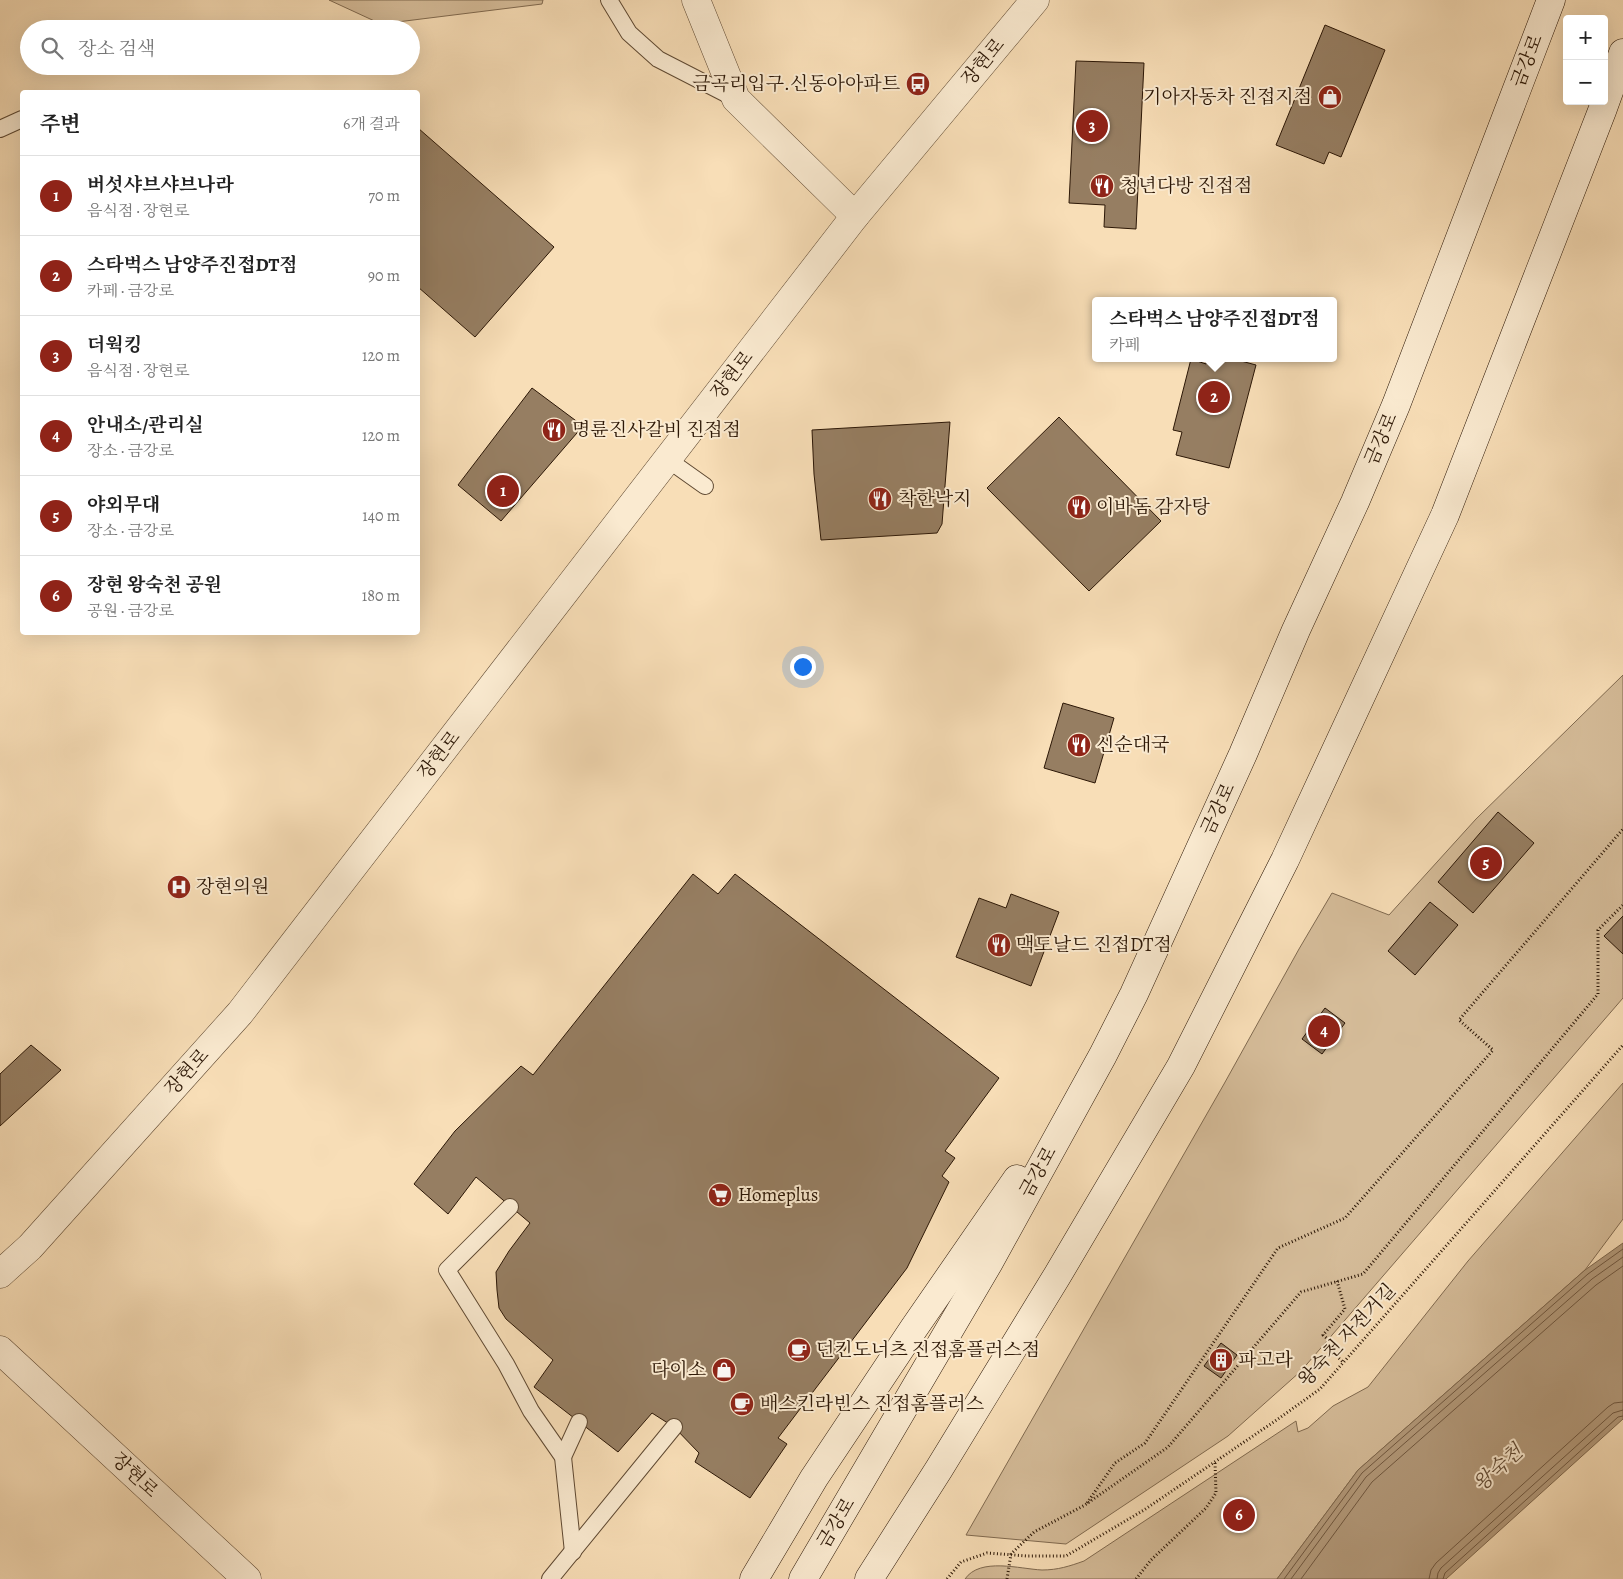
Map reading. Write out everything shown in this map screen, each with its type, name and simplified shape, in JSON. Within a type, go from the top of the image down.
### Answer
[{"type":"main road","points":[[696,0],[736,98],[855,216]]},
{"type":"main road","name":"장현로","points":[[0,1274],[30,1247],[240,1013],[855,216],[1035,0]]},
{"type":"main road","name":"금강로","points":[[803,1579],[988,1264],[1103,1055],[1134,994],[1243,754],[1396,405],[1551,0]]},
{"type":"main road","points":[[869,1579],[1042,1301],[1181,1066],[1281,869],[1446,515],[1623,53]]},
{"type":"main road","points":[[754,1579],[814,1478],[914,1328],[1103,1055]]},
{"type":"main road","name":"장현로","points":[[0,1350],[247,1579]]},
{"type":"lane","points":[[609,0],[629,33],[658,59],[736,98]]},
{"type":"lane","points":[[0,128],[20,120]]},
{"type":"lane","points":[[667,459],[705,486]]},
{"type":"lane","points":[[510,1207],[447,1270],[506,1364],[531,1412],[563,1457],[573,1552]]},
{"type":"lane","points":[[563,1457],[579,1422]]},
{"type":"lane","points":[[550,1579],[674,1427]]},
{"type":"path","points":[[1086,1505],[1115,1463],[1145,1443],[1278,1248],[1345,1218],[1493,1050],[1459,1020],[1623,829]]},
{"type":"path","points":[[1008,1579],[1011,1554],[1034,1532],[1086,1505],[1168,1447],[1301,1292],[1362,1274],[1598,994],[1598,930],[1623,905]]},
{"type":"path","name":"왕숙천 자전거길","points":[[947,1579],[961,1562],[987,1553],[1066,1556],[1144,1510],[1320,1390],[1623,1045]]},
{"type":"path","points":[[1336,1281],[1345,1308],[1323,1335],[1332,1344],[1328,1348],[1344,1363]]},
{"type":"path","points":[[1136,1579],[1151,1560],[1206,1508],[1216,1493],[1215,1461]]},
{"type":"shaded area","points":[[329,0],[543,0],[542,4],[413,20],[372,20]]},
{"type":"shaded area","points":[[1623,675],[1623,998],[1301,1371],[1228,1436],[1066,1544],[966,1535],[1332,893],[1389,915],[1476,819]]},
{"type":"shaded area","points":[[1623,1083],[1623,1219],[1585,1270],[1358,1470],[1277,1579],[965,1579],[972,1572],[990,1566],[1048,1570],[1084,1561],[1296,1421],[1298,1432],[1308,1428],[1333,1406],[1368,1387],[1468,1261]]},
{"type":"water","name":"왕숙천","points":[[1623,1243],[1623,1419],[1446,1579],[1277,1579],[1358,1470],[1585,1270]]},
{"type":"building","name":"기아자동차 진접지점","points":[[1325,25],[1385,50],[1341,157],[1329,152],[1324,164],[1276,145]]},
{"type":"building","points":[[1076,61],[1144,63],[1136,229],[1104,227],[1105,205],[1069,203]]},
{"type":"building","points":[[420,130],[554,247],[475,337],[420,289]]},
{"type":"building","points":[[1190,362],[1206,364],[1206,362],[1245,362],[1256,365],[1229,468],[1176,455],[1182,432],[1173,430]]},
{"type":"building","points":[[532,388],[583,426],[501,521],[458,485]]},
{"type":"building","points":[[1059,417],[1161,521],[1089,591],[987,488]]},
{"type":"building","name":"착한낙지","points":[[950,422],[942,524],[937,533],[821,540],[814,474],[812,430]]},
{"type":"building","points":[[1063,703],[1114,718],[1095,783],[1044,768]]},
{"type":"building","points":[[1498,812],[1534,843],[1473,913],[1438,882]]},
{"type":"building","name":"Homeplus","points":[[693,874],[718,894],[735,874],[999,1078],[945,1151],[955,1158],[942,1176],[949,1182],[907,1268],[778,1438],[787,1444],[750,1498],[695,1462],[699,1453],[674,1427],[652,1413],[618,1452],[534,1387],[553,1360],[506,1319],[499,1308],[496,1272],[530,1223],[476,1177],[448,1214],[414,1184],[455,1131],[521,1066],[533,1075]]},
{"type":"building","points":[[1011,894],[1059,912],[1031,986],[956,957],[979,898],[1006,908]]},
{"type":"building","points":[[1430,902],[1458,925],[1415,975],[1388,951]]},
{"type":"building","points":[[1623,916],[1623,954],[1604,936]]},
{"type":"building","points":[[1325,1008],[1345,1023],[1322,1054],[1302,1039]]},
{"type":"building","points":[[31,1045],[61,1070],[0,1126],[0,1074]]},
{"type":"building","name":"파고라","points":[[1221,1343],[1237,1355],[1221,1378],[1204,1366]]},
{"type":"place","name":"금곡리입구.신동아아파트","points":[[918,84]]},
{"type":"place","name":"기아자동차 진접지점","points":[[1330,97]]},
{"type":"place","name":"더웍킹","points":[[1092,126]]},
{"type":"place","name":"청년다방 진접점","points":[[1102,186]]},
{"type":"place","name":"스타벅스 남양주진접DT점","points":[[1214,397]]},
{"type":"place","name":"명륜진사갈비 진접점","points":[[554,430]]},
{"type":"place","name":"버섯샤브샤브나라","points":[[503,491]]},
{"type":"place","name":"착한낙지","points":[[880,499]]},
{"type":"place","name":"이바돔 감자탕","points":[[1079,507]]},
{"type":"place","name":"신순대국","points":[[1079,745]]},
{"type":"place","name":"야외무대","points":[[1486,863]]},
{"type":"place","name":"장현의원","points":[[179,887]]},
{"type":"place","name":"맥도날드 진접DT점","points":[[999,945]]},
{"type":"place","name":"안내소/관리실","points":[[1324,1031]]},
{"type":"place","name":"Homeplus","points":[[720,1195]]},
{"type":"place","name":"던킨도너츠 진접홈플러스점","points":[[799,1350]]},
{"type":"place","name":"파고라","points":[[1221,1360]]},
{"type":"place","name":"다이소","points":[[724,1370]]},
{"type":"place","name":"배스킨라빈스 진접홈플러스","points":[[742,1404]]},
{"type":"place","name":"장현 왕숙천 공원","points":[[1239,1515]]}]
